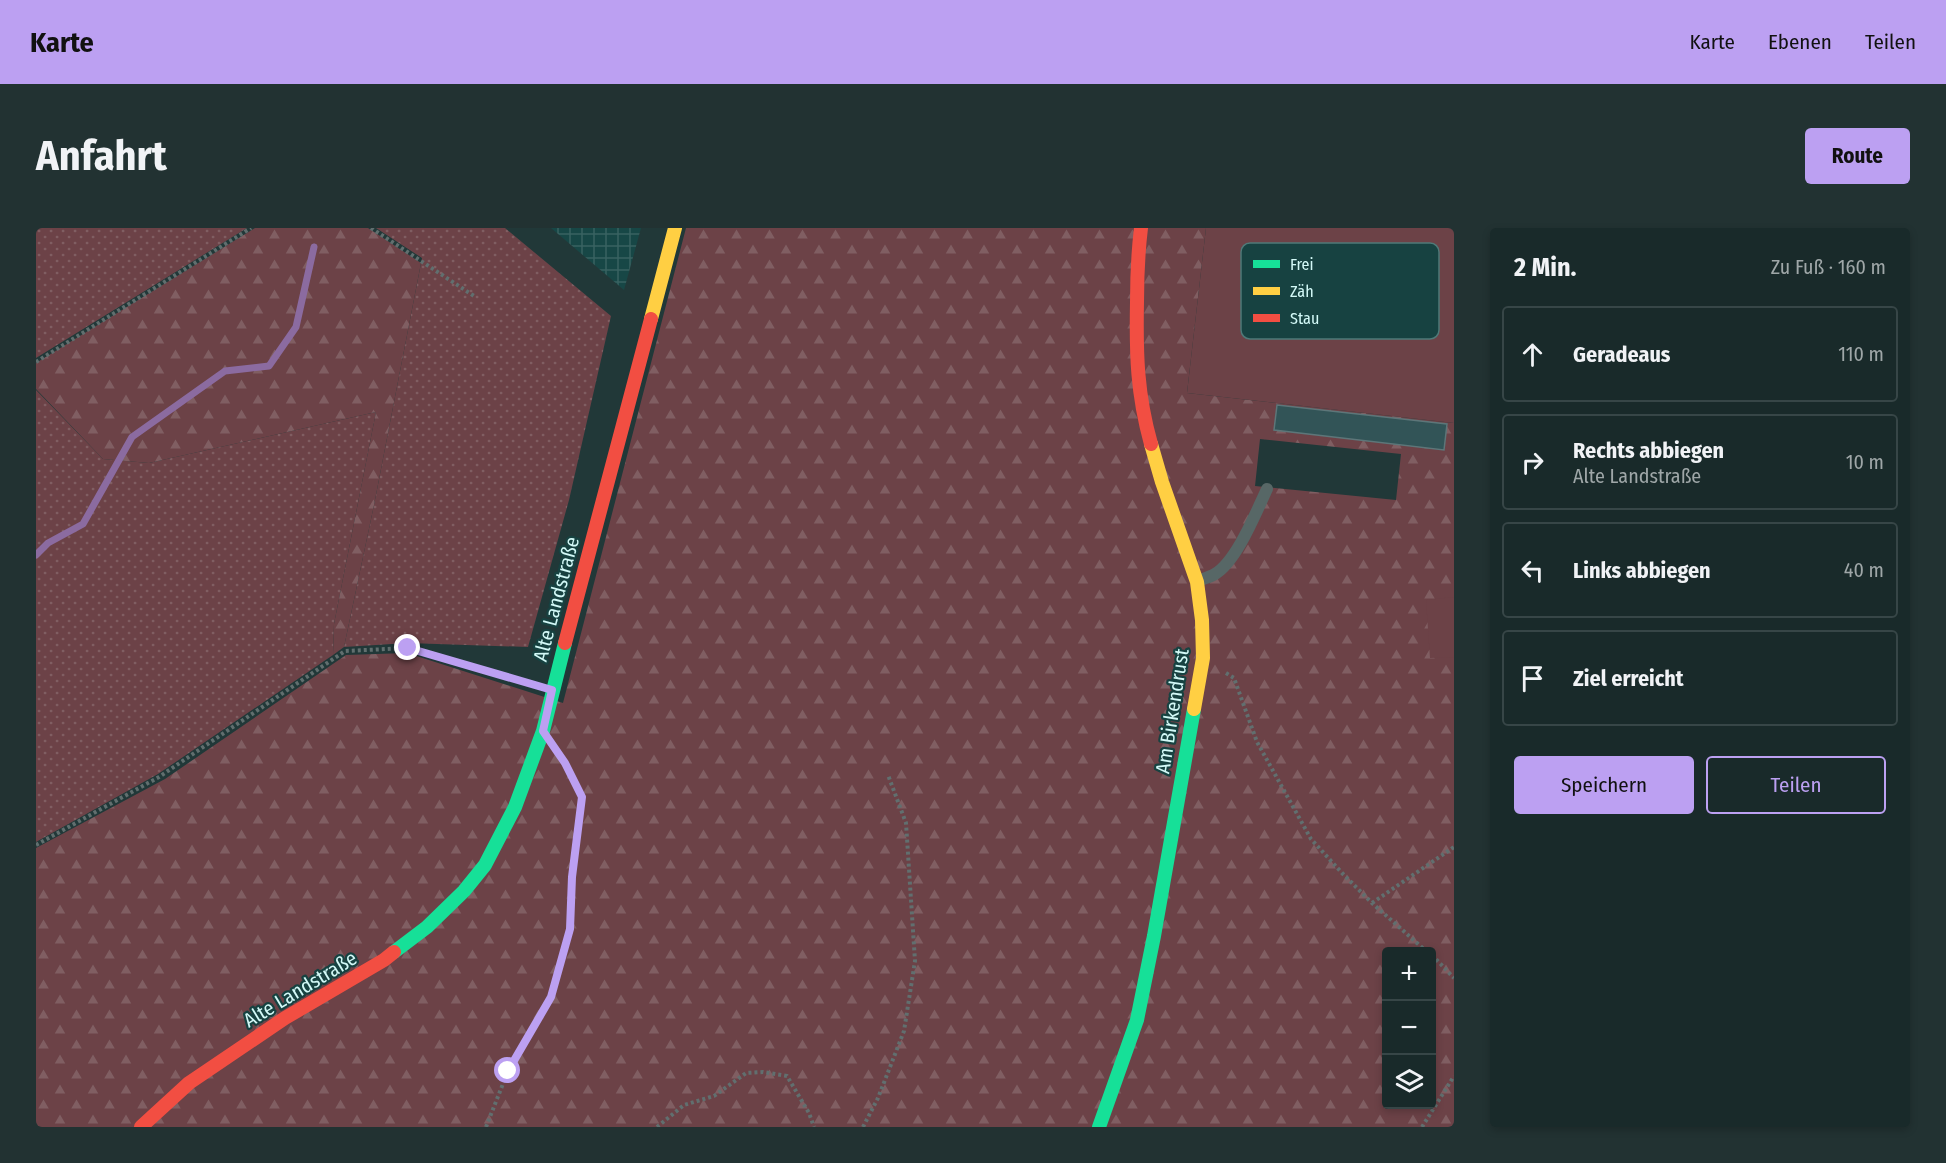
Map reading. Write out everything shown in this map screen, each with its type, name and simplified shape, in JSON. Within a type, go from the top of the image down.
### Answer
[{"type":"street","name":"Alte Landstraße","points":[[141,1127],[189,1083],[285,1018],[384,960],[427,927],[464,891],[485,865],[515,807],[543,731],[675,228]]},
{"type":"street","name":"Am Birkendrust","points":[[1100,1127],[1137,1020],[1203,658],[1202,620],[1197,582],[1162,482],[1142,411],[1136,355],[1138,251],[1141,228]]},
{"type":"lane","points":[[1197,582],[1215,574],[1228,563],[1251,524],[1267,489]]},
{"type":"path","points":[[36,362],[251,228]]},
{"type":"path","points":[[371,228],[474,296]]},
{"type":"path","points":[[36,845],[159,777],[345,651],[408,648],[552,690]]},
{"type":"path","points":[[1203,658],[1234,678],[1257,742],[1311,839],[1372,903],[1422,947]]},
{"type":"path","points":[[486,1127],[508,1071],[551,997],[570,929],[572,877],[582,797],[565,763],[543,731]]},
{"type":"path","points":[[864,1127],[904,1031],[915,961],[906,823],[888,775]]},
{"type":"path","points":[[1372,903],[1454,847]]},
{"type":"path","points":[[1436,961],[1454,978]]},
{"type":"path","points":[[657,1127],[684,1105],[714,1096],[746,1073],[764,1072],[787,1076],[809,1113],[814,1127]]},
{"type":"path","points":[[1422,1127],[1454,1076]]},
{"type":"shaded area","points":[[551,228],[641,228],[624,290]]},
{"type":"green space","points":[[36,228],[247,228],[36,358]]},
{"type":"green space","points":[[255,228],[368,228],[421,263],[344,647],[333,655],[334,624],[376,412],[149,463],[103,459],[36,389],[36,363]]},
{"type":"green space","points":[[376,228],[505,228],[611,316],[569,500],[528,647],[408,643],[344,647],[422,258]]},
{"type":"green space","points":[[686,228],[1206,228],[1187,393],[1454,423],[1454,1127],[36,1127],[36,848],[165,779],[346,655],[407,653],[563,703]],"holes":[[[1260,439],[1401,454],[1396,500],[1255,486]]]},
{"type":"green space","points":[[1206,228],[1454,228],[1454,423],[1187,393]]},
{"type":"green space","points":[[36,390],[103,459],[149,463],[376,412],[334,624],[333,655],[158,774],[36,842]]},
{"type":"green space","points":[[1454,597],[1454,657],[1430,658],[1426,600]]},
{"type":"building","points":[[1277,405],[1447,424],[1444,450],[1274,430]]},
{"type":"waterway","points":[[36,555],[48,543],[83,524],[132,437],[225,371],[269,366],[296,327],[314,247]]},
{"type":"traffic: fast","points":[[394,952],[427,927],[464,891],[485,865],[515,807],[543,731],[565,643]]},
{"type":"traffic: fast","points":[[1099,1127],[1137,1020],[1194,709]]},
{"type":"traffic: slow","points":[[651,319],[675,228]]},
{"type":"traffic: slow","points":[[1151,444],[1197,582],[1202,620],[1203,658],[1194,709]]},
{"type":"traffic: jam","points":[[1141,228],[1137,283],[1137,357],[1140,391],[1151,444]]},
{"type":"traffic: jam","points":[[565,643],[651,319]]},
{"type":"traffic: jam","points":[[141,1127],[189,1083],[285,1018],[394,952]]},
{"type":"route","points":[[408,648],[552,690],[543,731],[565,763],[582,797],[572,877],[570,929],[551,997],[508,1071]]}]
